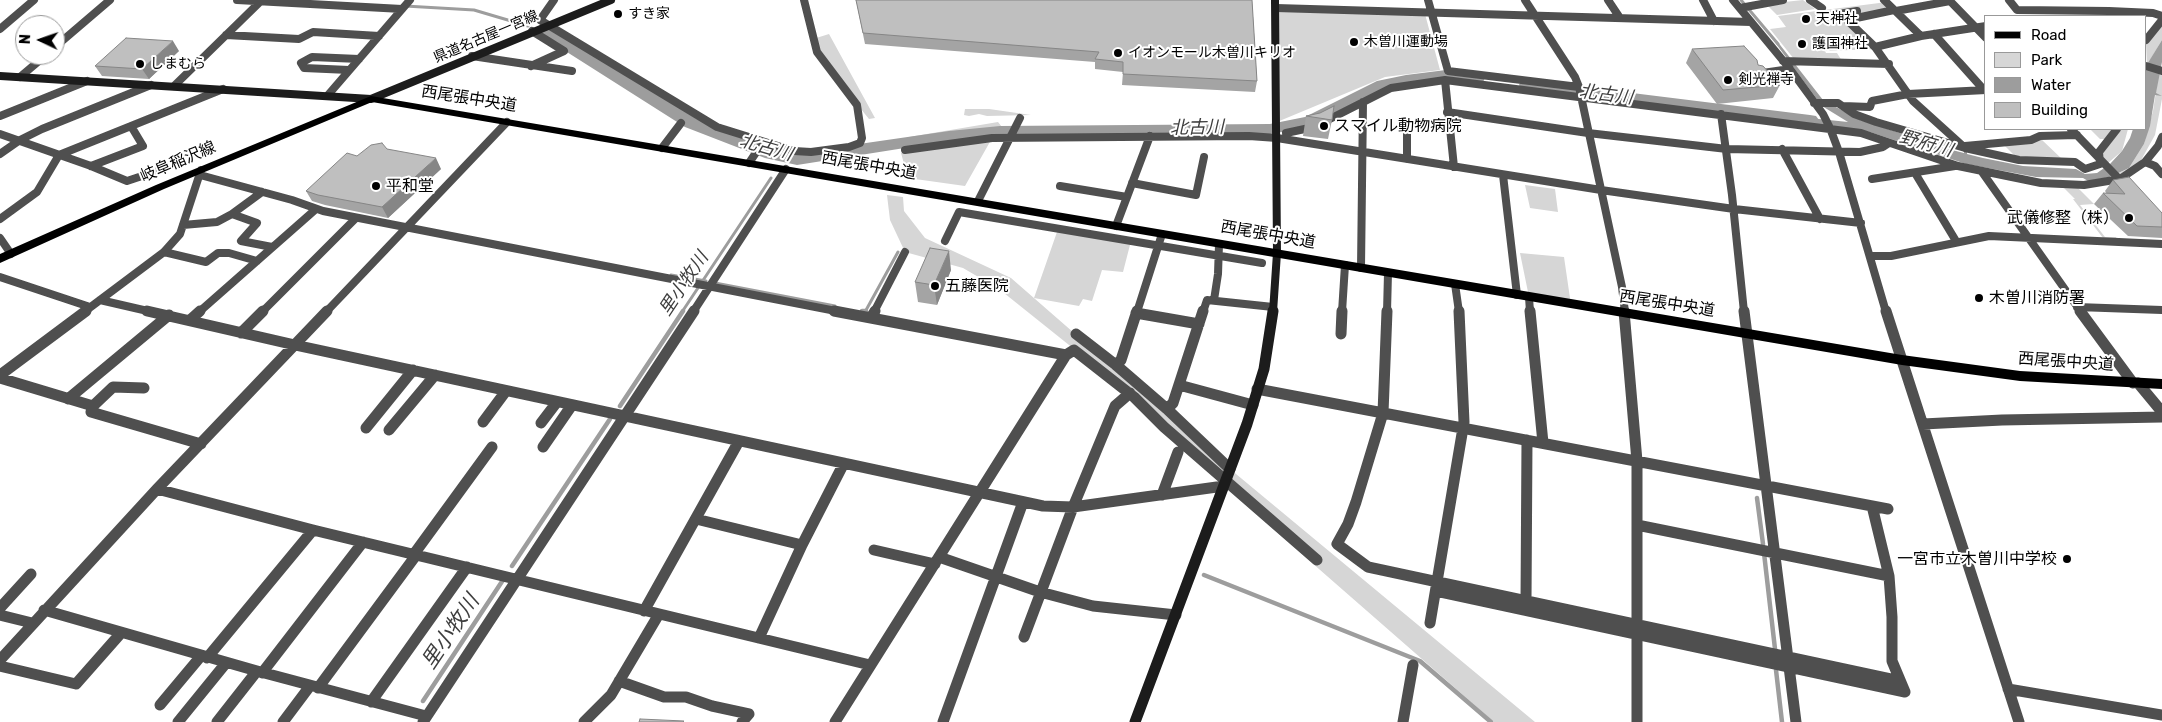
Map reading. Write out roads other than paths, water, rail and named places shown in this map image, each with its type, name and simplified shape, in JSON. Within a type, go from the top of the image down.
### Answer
[{"type":"main road","name":"西尾張中央道","points":[[370,99],[662,148],[751,159],[786,169],[1529,298],[1902,360],[2020,376],[2162,384]]},
{"type":"main road","name":"岐阜稲沢線","points":[[0,259],[370,99]]},
{"type":"street","points":[[0,29],[34,0]]},
{"type":"street","points":[[65,38],[110,0]]},
{"type":"street","points":[[237,0],[405,5]]},
{"type":"street","points":[[342,0],[405,5]]},
{"type":"street","points":[[554,0],[540,20],[717,127],[762,143],[794,151],[811,152],[849,147],[860,143],[862,138],[858,105],[826,66],[818,52],[804,0]]},
{"type":"street","points":[[591,7],[602,0]]},
{"type":"street","name":"県道名古屋一宮線","points":[[370,99],[611,0]]},
{"type":"street","points":[[1353,0],[1355,11]]},
{"type":"street","points":[[1428,0],[1448,71],[1721,114],[1828,125],[1862,133],[1958,166],[2017,180],[2063,185],[2084,185],[2118,177],[2144,162],[2162,139]]},
{"type":"street","points":[[1525,0],[1580,92],[1622,287],[1633,397],[1637,461],[1637,722]]},
{"type":"street","points":[[1608,0],[1620,18]]},
{"type":"street","points":[[1703,0],[1714,20]]},
{"type":"street","points":[[1733,0],[1745,7],[1751,22],[1788,61],[1790,69],[1817,103],[1839,152],[1902,360],[2019,722]]},
{"type":"street","points":[[1745,7],[1783,0]]},
{"type":"street","points":[[1810,0],[1822,8]]},
{"type":"street","points":[[2009,0],[2017,10],[2070,14],[2144,13],[2162,16]]},
{"type":"street","points":[[2061,0],[2070,14]]},
{"type":"street","points":[[174,86],[261,1]]},
{"type":"street","points":[[1832,15],[1950,1],[1984,36]]},
{"type":"street","points":[[1135,722],[1225,483],[1264,369],[1272,323],[1277,253],[1280,136],[1277,122],[1275,4],[1355,11],[1537,18],[1620,18],[1751,22]]},
{"type":"street","points":[[328,96],[405,5]]},
{"type":"street","points":[[1891,7],[1921,36]]},
{"type":"street","points":[[1891,7],[1847,20],[1875,46],[1913,101],[1964,147],[2031,140],[2040,136],[2074,132],[2132,191]]},
{"type":"street","points":[[2147,39],[2162,20]]},
{"type":"street","points":[[1875,46],[1921,36],[1984,26]]},
{"type":"street","points":[[531,66],[564,51],[532,31]]},
{"type":"street","points":[[226,36],[299,39],[313,32],[379,36]]},
{"type":"street","points":[[1934,34],[1984,89]]},
{"type":"street","points":[[472,56],[572,71]]},
{"type":"street","points":[[350,70],[304,68],[302,63],[312,57],[359,59]]},
{"type":"street","points":[[1788,61],[1889,64]]},
{"type":"street","points":[[20,77],[34,65]]},
{"type":"street","points":[[2147,66],[2162,71]]},
{"type":"street","points":[[1756,74],[1790,69]]},
{"type":"street","points":[[0,76],[370,99]]},
{"type":"street","points":[[0,116],[87,81]]},
{"type":"street","points":[[1280,136],[1314,127],[1391,88],[1423,82],[1580,92]]},
{"type":"street","points":[[1381,97],[1416,86],[1445,82]]},
{"type":"street","points":[[1445,82],[1454,167]]},
{"type":"street","points":[[0,154],[20,140],[42,129],[151,85]]},
{"type":"street","points":[[0,219],[37,192],[59,155],[223,89]]},
{"type":"street","points":[[1817,103],[1870,107],[1872,101],[1908,94],[1984,90]]},
{"type":"street","points":[[1361,268],[1363,102]]},
{"type":"street","points":[[1838,105],[1854,114],[1876,122],[1964,147],[2019,160],[2076,162],[2085,169],[2100,164],[2099,152],[2116,130]]},
{"type":"street","points":[[1447,112],[1588,133],[1727,149],[1860,152],[1883,147],[1889,143]]},
{"type":"street","points":[[1721,114],[1734,209],[1746,334],[1796,722]]},
{"type":"street","points":[[978,201],[1020,118]]},
{"type":"street","points":[[0,660],[157,489],[507,122]]},
{"type":"street","points":[[662,148],[681,123]]},
{"type":"street","points":[[92,166],[144,146],[131,126]]},
{"type":"street","points":[[1407,131],[1407,159]]},
{"type":"street","points":[[0,134],[92,166],[128,181],[163,169]]},
{"type":"street","points":[[1116,226],[1150,136]]},
{"type":"street","points":[[904,150],[1011,137],[1280,136],[1362,152],[1601,190],[1734,209],[1860,223]]},
{"type":"street","points":[[751,159],[762,143]]},
{"type":"street","points":[[1782,149],[1820,219]]},
{"type":"street","points":[[1132,183],[1196,195],[1204,157]]},
{"type":"street","points":[[2144,162],[2155,166],[2162,174]]},
{"type":"street","points":[[1872,179],[1958,166]]},
{"type":"street","points":[[44,610],[425,719],[624,417],[703,286],[786,169]]},
{"type":"street","points":[[0,377],[164,252],[180,234],[200,172],[316,209],[356,218],[1066,355]]},
{"type":"street","points":[[1982,172],[2077,307],[2135,383],[2162,412]]},
{"type":"street","points":[[1915,173],[1956,241]]},
{"type":"street","points":[[1503,175],[1517,295]]},
{"type":"street","points":[[1060,186],[1127,197]]},
{"type":"street","points":[[183,225],[217,222],[232,214],[262,192]]},
{"type":"street","points":[[190,320],[316,209]]},
{"type":"street","points":[[944,241],[959,212],[1262,263]]},
{"type":"street","points":[[232,214],[257,223],[241,241],[272,247]]},
{"type":"street","points":[[241,333],[356,218]]},
{"type":"street","points":[[1080,233],[1084,221]]},
{"type":"street","points":[[1116,365],[1121,360],[1162,234]]},
{"type":"street","points":[[1871,256],[1891,256],[1956,241],[1989,236],[2162,244]]},
{"type":"street","points":[[0,238],[11,254]]},
{"type":"street","points":[[1214,300],[1218,274],[1219,244]]},
{"type":"street","points":[[164,252],[206,262],[218,253],[229,253],[257,260]]},
{"type":"street","points":[[871,318],[905,252]]},
{"type":"street","points":[[1341,334],[1345,265]]},
{"type":"street","points":[[1388,273],[1383,413],[1356,502],[1348,524],[1337,544],[1368,567],[1436,587],[1789,662],[1905,692],[1892,661],[1892,617],[1888,576],[1872,506]]},
{"type":"street","points":[[0,278],[90,307]]},
{"type":"street","points":[[1430,623],[1463,428],[1460,320],[1455,284]]},
{"type":"street","points":[[1529,298],[1543,443]]},
{"type":"street","points":[[100,300],[624,417],[1043,506],[1073,507],[1162,495],[1225,483]]},
{"type":"street","points":[[1167,409],[1173,403],[1207,300],[1273,307]]},
{"type":"street","points":[[2077,307],[2162,310]]},
{"type":"street","points":[[1136,313],[1199,324]]},
{"type":"street","points":[[68,399],[169,315]]},
{"type":"street","points":[[1076,334],[1116,365],[1167,409],[1230,469]]},
{"type":"street","points":[[835,722],[1066,355],[1074,350],[1130,393],[1225,483],[1318,560]]},
{"type":"street","points":[[366,428],[413,370]]},
{"type":"street","points":[[388,430],[434,375]]},
{"type":"street","points":[[0,377],[93,406]]},
{"type":"street","points":[[1179,385],[1253,405]]},
{"type":"street","points":[[144,388],[113,387],[93,406],[91,412],[201,444]]},
{"type":"street","points":[[1258,390],[1888,509]]},
{"type":"street","points":[[483,422],[506,391]]},
{"type":"street","points":[[1024,638],[1073,507],[1115,406],[1130,393]]},
{"type":"street","points":[[540,423],[557,402]]},
{"type":"street","points":[[544,447],[572,405]]},
{"type":"street","points":[[1923,424],[2002,420],[2162,417]]},
{"type":"street","points":[[1526,601],[1527,440]]},
{"type":"street","points":[[644,611],[739,441]]},
{"type":"street","points":[[283,722],[314,687],[415,554],[492,447]]},
{"type":"street","points":[[1162,495],[1178,452]]},
{"type":"street","points":[[759,638],[802,545],[844,463]]},
{"type":"street","points":[[157,489],[313,530],[870,665]]},
{"type":"street","points":[[944,722],[1023,502]]},
{"type":"street","points":[[696,519],[802,545]]},
{"type":"street","points":[[1637,525],[1888,576]]},
{"type":"street","points":[[160,705],[204,657],[313,530]]},
{"type":"street","points":[[218,722],[363,542]]},
{"type":"street","points":[[874,550],[937,561],[995,576],[1040,592],[1093,606],[1176,615]]},
{"type":"street","points":[[371,702],[467,567]]},
{"type":"street","points":[[0,608],[31,574]]},
{"type":"street","points":[[1436,587],[1526,601],[1637,629]]},
{"type":"street","points":[[0,614],[32,623]]},
{"type":"street","points":[[584,722],[611,695],[659,614]]},
{"type":"street","points":[[0,666],[76,684],[121,633]]},
{"type":"street","points":[[178,722],[226,663]]},
{"type":"street","points":[[1403,722],[1413,665]]},
{"type":"street","points":[[619,681],[664,696],[686,697],[712,706],[749,714],[742,722]]},
{"type":"street","points":[[2008,689],[2162,715]]},
{"type":"water","points":[[2162,40],[2162,62],[2156,93],[2162,96],[2155,95],[2150,126],[2144,144],[2129,168],[2110,177],[2088,181],[2083,178],[2036,177],[1966,164],[1870,132],[1781,120],[1780,115],[1848,122],[1822,106],[1774,41],[1777,41],[1823,100],[1860,120],[1952,150],[1964,153],[1964,150],[1967,150],[1967,154],[1983,158],[2023,166],[2076,169],[2085,174],[2097,173],[2110,164],[2122,151],[2133,130],[2147,130],[2147,64]]},
{"type":"waterway","name":"野府川","points":[[1741,0],[1778,44]]},
{"type":"waterway","name":"北古川","points":[[405,6],[474,10],[528,26]]},
{"type":"waterway","name":"北古川","points":[[543,32],[554,37],[691,123],[771,154],[797,159],[949,136],[1000,131],[1270,129],[1310,122],[1383,85],[1446,75],[1477,78]]},
{"type":"waterway","name":"北古川","points":[[1527,85],[1810,120]]},
{"type":"waterway","name":"里小牧川","points":[[703,280],[771,178]]},
{"type":"waterway","points":[[866,311],[898,252]]},
{"type":"waterway","points":[[671,275],[703,280]]},
{"type":"waterway","name":"里小牧川","points":[[682,312],[703,280]]},
{"type":"waterway","points":[[715,283],[835,306]]},
{"type":"waterway","name":"里小牧川","points":[[620,406],[683,311]]},
{"type":"waterway","points":[[862,311],[866,311],[865,312],[862,311]]},
{"type":"waterway","name":"里小牧川","points":[[512,566],[610,419]]},
{"type":"waterway","points":[[1757,498],[1763,544]]},
{"type":"waterway","points":[[1764,553],[1775,649]]},
{"type":"waterway","points":[[1204,575],[1420,661],[1491,722]]},
{"type":"waterway","name":"里小牧川","points":[[423,701],[503,580]]},
{"type":"waterway","points":[[1776,670],[1782,722]]},
{"type":"place","name":"すき家","points":[[618,14]]},
{"type":"place","name":"天神社","points":[[1806,19]]},
{"type":"place","name":"木曽川運動場","points":[[1354,42]]},
{"type":"place","name":"護国神社","points":[[1802,44]]},
{"type":"place","name":"イオンモール木曽川キリオ","points":[[1118,53]]},
{"type":"place","name":"しまむら","points":[[140,64]]},
{"type":"place","name":"剣光禅寺","points":[[1728,80]]},
{"type":"place","name":"スマイル動物病院","points":[[1324,126]]},
{"type":"place","name":"平和堂","points":[[376,186]]},
{"type":"place","name":"武儀修整（株）","points":[[2129,218]]},
{"type":"place","name":"五藤医院","points":[[935,286]]},
{"type":"place","name":"木曽川消防署","points":[[1979,298]]},
{"type":"place","name":"一宮市立木曽川中学校","points":[[2067,559]]}]
